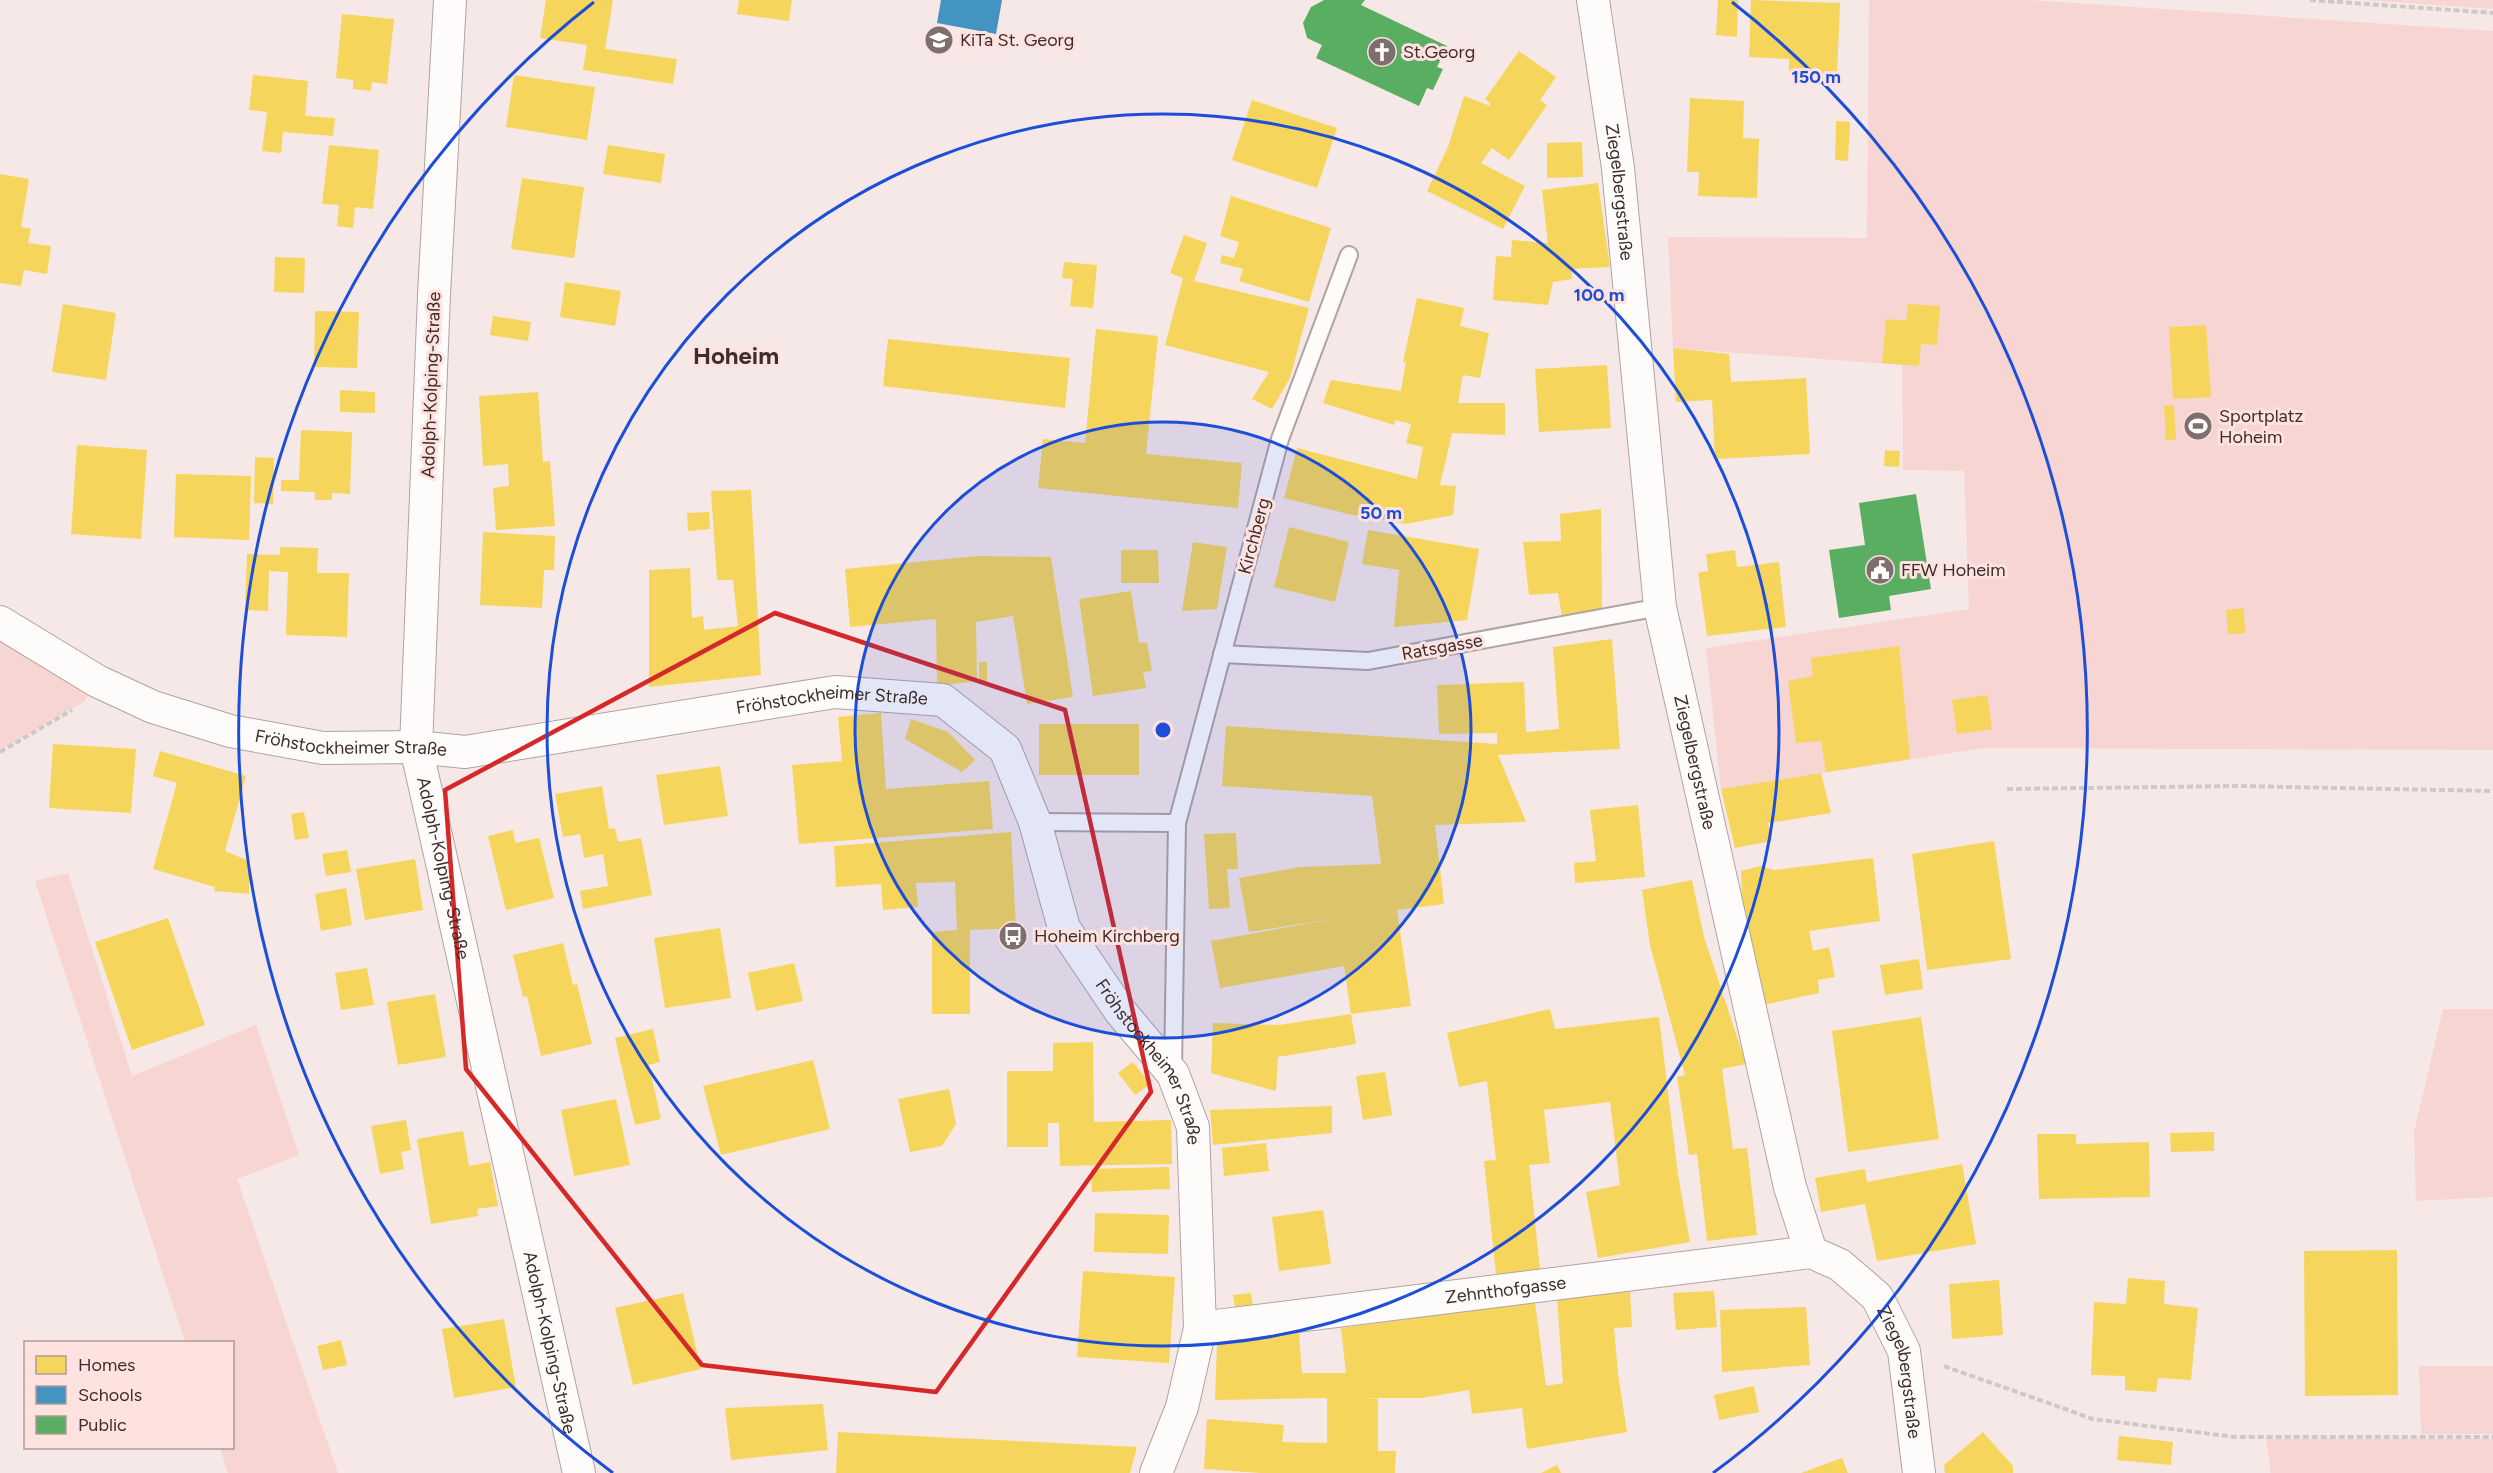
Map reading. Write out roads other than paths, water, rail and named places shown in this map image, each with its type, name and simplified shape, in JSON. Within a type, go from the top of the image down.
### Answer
[{"type":"street","name":"Adolph-Kolping-Straße","points":[[450,0],[434,295],[416,747],[579,1473]]},
{"type":"street","name":"Ziegelbergstraße","points":[[1593,0],[1618,168],[1660,607],[1790,1187],[1811,1252],[1840,1264],[1877,1297],[1904,1351],[1919,1473]]},
{"type":"street","name":"Fröhstockheimer Straße","points":[[0,622],[98,681],[153,707],[230,731],[323,748],[416,747],[465,752],[835,692],[943,700],[1005,749],[1035,822],[1064,928],[1120,1011],[1173,1074],[1193,1128],[1200,1328],[1182,1407],[1156,1473]]},
{"type":"street","name":"Zehnthofgasse","points":[[1200,1328],[1811,1252]]},
{"type":"lane","name":"Kirchberg","points":[[1173,1074],[1177,822],[1280,439],[1349,255]]},
{"type":"lane","name":"Ratsgasse","points":[[1222,654],[1368,661],[1660,607]]},
{"type":"lane","points":[[1035,822],[1177,822]]},
{"type":"place","name":"KiTa St. Georg","points":[[939,40]]},
{"type":"place","name":"St.Georg","points":[[1382,52]]},
{"type":"place","name":"Sportplatz Hoheim","points":[[2198,426]]},
{"type":"place","name":"FFW Hoheim","points":[[1880,570]]},
{"type":"place","name":"Hoheim Kirchberg","points":[[1013,936]]},
{"type":"district","name":"Hoheim","points":[[736,355]]}]
